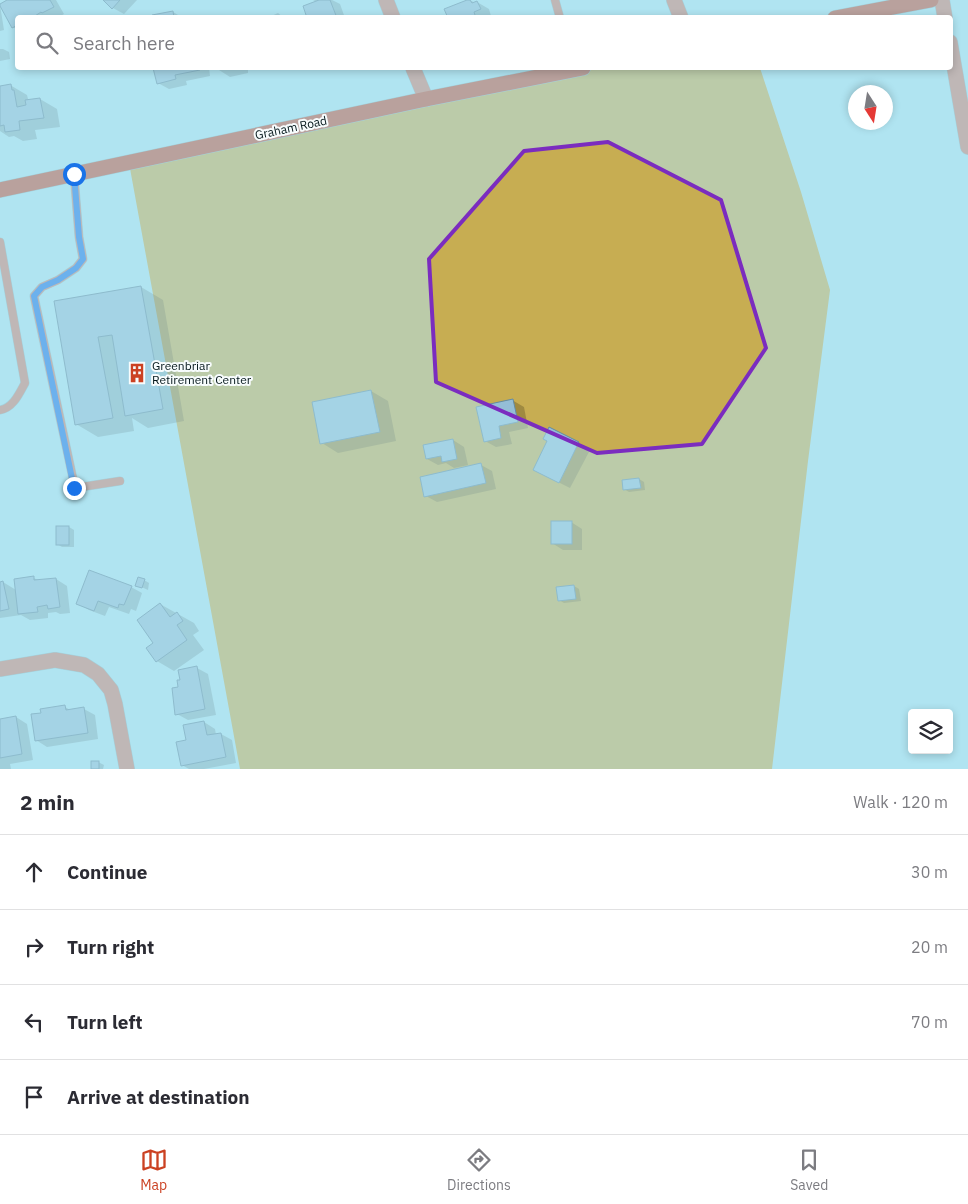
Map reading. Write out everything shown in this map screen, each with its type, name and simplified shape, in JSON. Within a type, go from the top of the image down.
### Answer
[{"type":"main road","points":[[851,15],[931,0]]},
{"type":"main road","name":"Graham Road","points":[[0,190],[568,70]]},
{"type":"street","points":[[386,0],[392,15]]},
{"type":"street","points":[[674,0],[681,15]]},
{"type":"street","points":[[942,0],[944,15]]},
{"type":"street","points":[[953,60],[968,147]]},
{"type":"street","points":[[414,70],[426,100]]},
{"type":"street","points":[[0,669],[55,660],[84,665],[98,674],[113,697],[128,769]]},
{"type":"lane","points":[[555,0],[559,15]]},
{"type":"lane","points":[[74,174],[79,237],[83,259],[76,268],[58,280],[42,287],[34,296],[74,488],[120,481]]},
{"type":"lane","points":[[0,242],[25,383],[18,397],[6,409],[0,410]]},
{"type":"highlighted area","points":[[608,142],[721,200],[766,348],[702,444],[597,453],[436,382],[429,259],[524,151]]},
{"type":"shaded area","points":[[577,70],[761,70],[801,192],[830,290],[772,769],[240,769],[129,163]]},
{"type":"building","points":[[7,0],[50,0],[54,7],[36,15],[15,15],[15,26],[12,28],[0,4]]},
{"type":"building","points":[[103,0],[120,0],[112,9]]},
{"type":"building","points":[[319,0],[330,0],[336,15],[306,15],[303,6]]},
{"type":"building","points":[[470,0],[472,3],[477,1],[481,9],[474,12],[475,15],[447,15],[444,9]]},
{"type":"building","points":[[173,11],[174,15],[152,15]]},
{"type":"building","points":[[154,70],[200,70],[175,75],[176,79],[157,84]]},
{"type":"building","points":[[11,84],[17,107],[26,105],[25,100],[40,98],[44,118],[19,121],[20,130],[5,132],[4,125],[0,126],[0,86]]},
{"type":"building","name":"Greenbriar Retirement Center","points":[[141,286],[163,409],[125,416],[112,335],[98,337],[113,418],[75,425],[54,301]]},
{"type":"building","points":[[371,390],[380,432],[320,444],[312,402]]},
{"type":"building","points":[[513,399],[518,422],[499,426],[501,438],[484,442],[476,407]]},
{"type":"building","points":[[549,427],[579,442],[559,483],[533,470],[547,441],[543,439]]},
{"type":"building","points":[[453,439],[457,459],[442,462],[441,456],[426,459],[423,445]]},
{"type":"building","points":[[481,463],[486,483],[424,497],[420,477]]},
{"type":"building","points":[[639,478],[641,488],[623,490],[622,480]]},
{"type":"building","points":[[551,521],[572,521],[572,544],[551,544]]},
{"type":"building","points":[[56,526],[69,526],[69,545],[56,545]]},
{"type":"building","points":[[89,570],[132,586],[124,605],[119,604],[118,608],[98,601],[94,611],[76,604]]},
{"type":"building","points":[[34,576],[34,580],[56,578],[60,607],[48,609],[47,605],[37,607],[38,612],[18,614],[14,579]]},
{"type":"building","points":[[138,577],[145,579],[142,588],[135,586]]},
{"type":"building","points":[[3,581],[9,609],[0,611],[0,582]]},
{"type":"building","points":[[574,585],[576,599],[558,601],[556,587]]},
{"type":"building","points":[[160,603],[170,617],[177,612],[183,621],[177,625],[187,640],[156,662],[146,648],[153,643],[137,620]]},
{"type":"building","points":[[197,666],[205,709],[175,715],[172,688],[178,687],[177,680],[180,680],[178,670]]},
{"type":"building","points":[[65,705],[66,710],[84,707],[88,733],[35,741],[31,714],[41,713],[40,709]]},
{"type":"building","points":[[16,716],[22,754],[0,758],[0,719]]},
{"type":"building","points":[[204,721],[207,735],[221,733],[226,757],[181,766],[176,742],[186,740],[183,725]]},
{"type":"building","points":[[91,761],[99,761],[99,769],[91,769]]},
{"type":"place","name":"Greenbriar Retirement Center","points":[[137,373]]},
{"type":"route","points":[[74,174],[79,237],[83,259],[76,268],[58,280],[42,287],[34,296],[74,488]]}]
